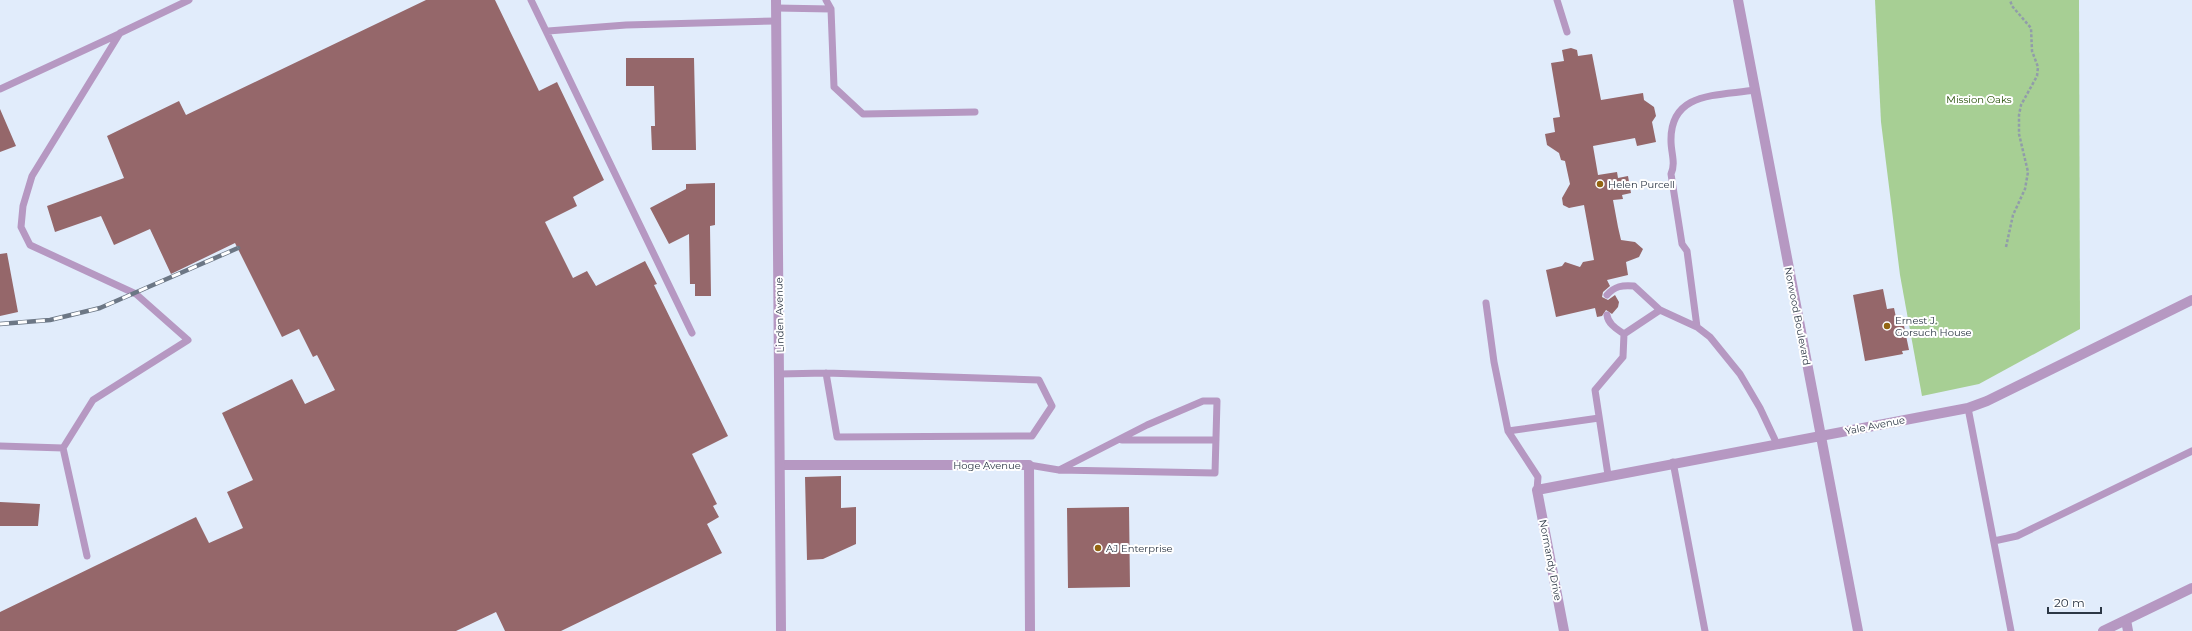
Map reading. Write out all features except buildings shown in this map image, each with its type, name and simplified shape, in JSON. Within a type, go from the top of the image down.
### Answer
[{"type":"street","name":"Norwood Boulevard","points":[[1738,0],[1858,631]]},
{"type":"street","name":"Linden Avenue","points":[[776,4],[780,631]]},
{"type":"street","name":"Yale Avenue","points":[[1537,490],[1673,462],[1968,408],[1987,401],[2192,300]]},
{"type":"street","name":"Hoge Avenue","points":[[780,465],[1028,465],[1030,631]]},
{"type":"street","name":"Normandy Drive","points":[[1537,490],[1564,631]]},
{"type":"street","points":[[2103,631],[2192,588]]},
{"type":"street","points":[[2126,620],[2128,631]]},
{"type":"lane","points":[[0,89],[120,34],[189,0]]},
{"type":"lane","points":[[531,0],[548,31],[692,333]]},
{"type":"lane","points":[[826,0],[831,9],[834,87],[863,114],[975,112]]},
{"type":"lane","points":[[1557,0],[1568,32]]},
{"type":"lane","points":[[776,4],[831,9]]},
{"type":"lane","points":[[548,31],[626,25],[776,21]]},
{"type":"lane","points":[[87,556],[63,448],[93,400],[188,340],[136,294],[30,245],[20,227],[22,206],[32,176],[120,34]]},
{"type":"lane","points":[[1697,327],[1687,251],[1682,244],[1671,174],[1674,167],[1671,141],[1673,121],[1684,105],[1694,100],[1755,90]]},
{"type":"lane","points":[[1606,295],[1613,288],[1623,285],[1634,286],[1660,310],[1697,327],[1710,337],[1740,374],[1760,408],[1777,444]]},
{"type":"lane","points":[[1486,303],[1494,362],[1508,431],[1538,476],[1537,490]]},
{"type":"lane","points":[[1624,334],[1660,310]]},
{"type":"lane","points":[[1607,315],[1614,327],[1624,334]]},
{"type":"lane","points":[[1608,475],[1595,390],[1623,357],[1624,334]]},
{"type":"lane","points":[[779,374],[826,372],[1039,380],[1052,406],[1032,436],[837,437],[826,372]]},
{"type":"lane","points":[[1028,465],[1059,470],[1216,473],[1217,401],[1202,401],[1147,425],[1121,440],[1059,470]]},
{"type":"lane","points":[[1968,408],[2011,631]]},
{"type":"lane","points":[[1508,431],[1599,418]]},
{"type":"lane","points":[[1121,440],[1216,440]]},
{"type":"lane","points":[[0,446],[63,448]]},
{"type":"lane","points":[[1994,541],[2017,536],[2192,451]]},
{"type":"lane","points":[[1673,462],[1705,631]]},
{"type":"path","points":[[2006,247],[2013,215],[2025,189],[2028,172],[2019,134],[2019,115],[2021,105],[2037,76],[2038,67],[2032,51],[2031,28],[2012,6],[2010,0]]},
{"type":"green space","name":"Mission Oaks","points":[[1875,0],[2079,0],[2080,329],[1979,384],[1922,396],[1900,275],[1881,122]]},
{"type":"railway","points":[[0,324],[50,320],[100,308],[238,248]]},
{"type":"place","name":"Helen Purcell","points":[[1600,184]]},
{"type":"place","name":"Ernest J. Gorsuch House","points":[[1887,326]]},
{"type":"place","name":"AJ Enterprise","points":[[1098,548]]}]
